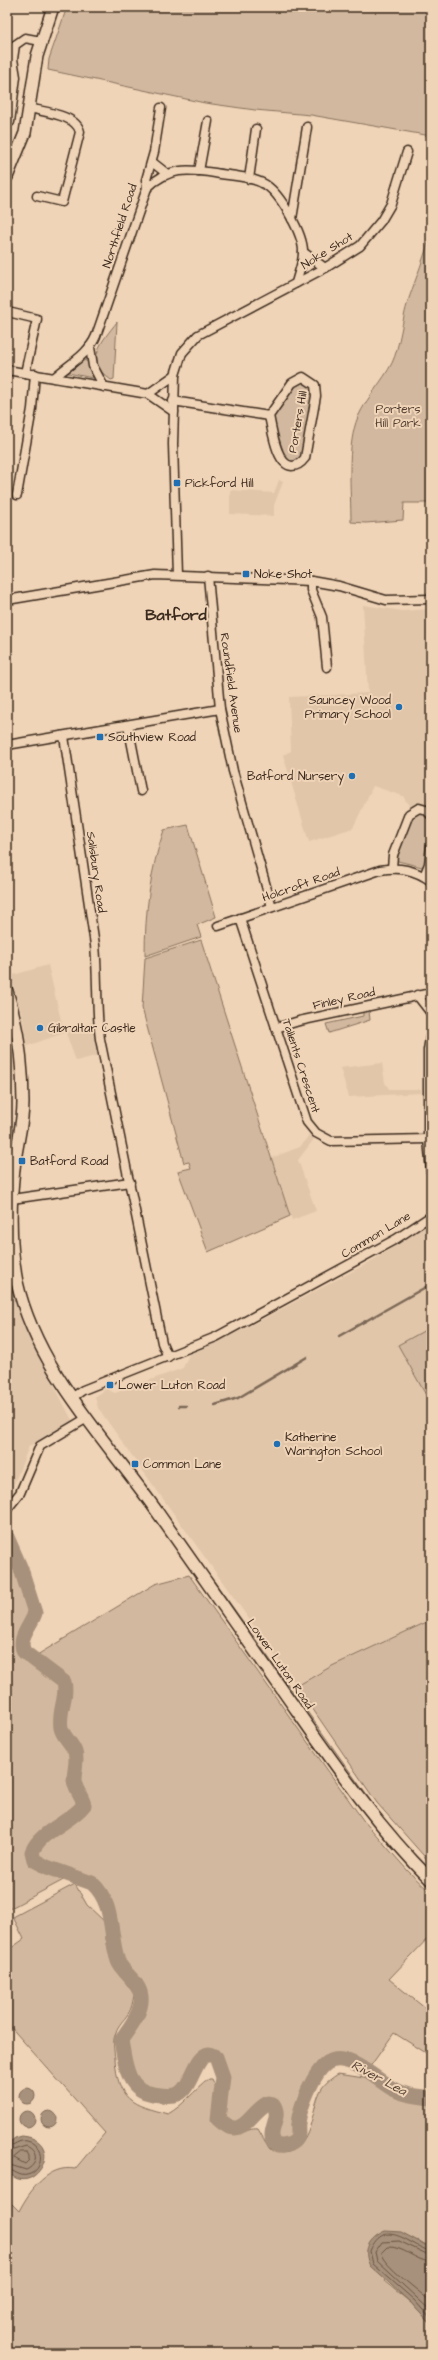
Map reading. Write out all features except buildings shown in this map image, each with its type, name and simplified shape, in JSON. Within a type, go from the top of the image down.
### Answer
[{"type":"main road","points":[[7,177],[25,133],[34,69],[41,41],[53,7]]},
{"type":"main road","name":"Lower Luton Road","points":[[7,991],[13,1010],[18,1040],[23,1104],[14,1168],[12,1199],[14,1261],[22,1301],[42,1348],[87,1418],[142,1491],[358,1798],[398,1846],[431,1880]]},
{"type":"street","points":[[10,122],[16,77],[13,59],[15,45],[25,38],[41,41]]},
{"type":"street","points":[[29,108],[72,120],[78,125],[80,132],[62,202],[37,196]]},
{"type":"street","name":"Northfield Road","points":[[54,378],[90,347],[96,336],[147,188],[146,180],[152,162],[161,108]]},
{"type":"street","points":[[199,171],[208,121]]},
{"type":"street","points":[[292,219],[307,127]]},
{"type":"street","points":[[249,179],[256,129]]},
{"type":"street","name":"Noke Shot","points":[[177,575],[174,503],[173,401],[175,375],[182,353],[198,335],[325,268],[360,246],[381,221],[396,190],[407,152]]},
{"type":"street","points":[[152,162],[166,173]]},
{"type":"street","points":[[147,188],[166,173],[180,170],[199,171],[249,179],[265,184],[281,200],[292,219],[304,252],[325,268]]},
{"type":"street","points":[[281,200],[295,198]]},
{"type":"street","points":[[296,283],[304,252]]},
{"type":"street","points":[[12,313],[37,319],[25,373]]},
{"type":"street","points":[[90,347],[93,366],[104,387]]},
{"type":"street","points":[[7,370],[148,394],[174,412]]},
{"type":"street","points":[[17,495],[35,374]]},
{"type":"street","points":[[148,394],[175,375]]},
{"type":"street","name":"Porters Hill","points":[[303,377],[313,382],[316,388],[316,396],[306,453],[299,464],[291,466],[282,461],[269,416],[295,380],[303,377]]},
{"type":"street","points":[[173,401],[269,416]]},
{"type":"street","points":[[7,600],[63,592],[134,577],[177,575],[311,581],[339,586],[386,600],[431,599]]},
{"type":"street","name":"Roundfield Avenue","points":[[208,576],[220,709],[233,771],[272,907]]},
{"type":"street","points":[[311,581],[311,590],[322,617],[327,667]]},
{"type":"street","points":[[7,745],[220,709]]},
{"type":"street","points":[[128,725],[141,791]]},
{"type":"street","name":"Salisbury Road","points":[[64,736],[95,944],[98,975],[96,1011],[130,1182]]},
{"type":"street","points":[[392,868],[393,855],[409,814],[419,808],[426,810],[431,815]]},
{"type":"street","name":"Holcroft Road","points":[[218,926],[380,870],[392,868],[409,870],[428,878],[431,845]]},
{"type":"street","name":"Tallents Crescent","points":[[240,918],[307,1122],[316,1133],[331,1141],[428,1139]]},
{"type":"street","name":"Finley Road","points":[[276,1028],[431,993]]},
{"type":"street","points":[[417,995],[431,1013]]},
{"type":"street","points":[[431,1032],[428,1050],[428,1139],[431,1172]]},
{"type":"street","points":[[12,1199],[130,1182],[162,1343],[168,1357]]},
{"type":"street","name":"Common Lane","points":[[73,1397],[83,1390],[168,1357],[240,1325],[396,1239],[431,1216]]},
{"type":"street","points":[[8,1508],[20,1493],[40,1446],[87,1418]]},
{"type":"shaded area","points":[[279,480],[283,482],[274,505],[274,516],[230,514],[230,490],[274,493]]},
{"type":"shaded area","points":[[363,605],[402,611],[431,609],[431,807],[422,804],[409,806],[403,796],[373,786],[353,828],[309,842],[283,755],[291,751],[289,697],[368,693]]},
{"type":"shaded area","points":[[48,965],[64,1033],[27,1046],[22,1015],[10,976]]},
{"type":"shaded area","points":[[92,1022],[99,1055],[76,1061],[66,1033]]},
{"type":"shaded area","points":[[382,1063],[385,1083],[389,1089],[421,1089],[421,1093],[349,1097],[340,1068]]},
{"type":"shaded area","points":[[309,1135],[314,1139],[298,1160],[316,1211],[292,1220],[271,1158],[300,1147]]},
{"type":"shaded area","name":"Katherine Warington School","points":[[431,1223],[431,1620],[332,1666],[297,1686],[98,1408],[95,1397],[106,1389],[115,1393],[183,1368],[190,1352],[244,1329],[370,1262]]},
{"type":"shaded area","points":[[11,1286],[39,1356],[74,1424],[29,1446],[7,1502],[7,1287]]},
{"type":"green space","points":[[67,7],[431,7],[431,136],[311,115],[255,110],[205,103],[48,70],[49,59]]},
{"type":"green space","name":"Porters Hill Park","points":[[431,232],[431,503],[404,503],[403,520],[366,523],[351,522],[350,468],[354,428],[358,417],[388,370],[395,356],[408,301]]},
{"type":"green space","points":[[117,322],[114,379],[111,380],[98,366],[97,358],[101,344]]},
{"type":"green space","points":[[84,360],[88,362],[93,378],[68,373]]},
{"type":"green space","points":[[305,381],[309,384],[314,395],[302,456],[294,461],[289,461],[281,452],[273,417],[294,385]]},
{"type":"green space","points":[[417,812],[423,812],[429,818],[426,861],[422,867],[398,861],[397,859],[411,817]]},
{"type":"green space","points":[[188,825],[216,917],[197,925],[201,937],[145,956],[149,892],[159,845],[164,830]]},
{"type":"green space","points":[[201,940],[290,1216],[208,1252],[178,1171],[191,1168],[189,1162],[184,1163],[142,1008],[145,958]]},
{"type":"green space","points":[[369,1011],[370,1020],[329,1033],[326,1024],[363,1016],[363,1012]]},
{"type":"green space","points":[[7,1028],[11,1071],[7,1141]]},
{"type":"green space","points":[[431,1327],[431,1404],[398,1345]]},
{"type":"green space","points":[[7,1537],[21,1569],[35,1613],[22,1642],[22,1647],[32,1658],[155,1584],[189,1575],[363,1820],[408,1871],[431,1893],[431,1935],[389,1979],[431,2013],[431,2056],[394,2033],[367,2071],[343,2060],[335,2060],[328,2063],[321,2068],[310,2086],[299,2116],[297,2139],[287,2145],[282,2146],[278,2146],[272,2136],[276,2115],[276,2110],[273,2104],[267,2103],[261,2107],[240,2127],[234,2128],[227,2126],[218,2119],[223,2077],[216,2056],[209,2054],[204,2056],[200,2060],[183,2091],[175,2095],[169,2096],[153,2094],[137,2087],[132,2081],[128,2074],[121,2040],[139,2009],[141,1998],[139,1988],[120,1967],[113,1939],[113,1925],[98,1888],[92,1883],[71,1876],[7,1910]]},
{"type":"green space","points":[[214,1581],[378,1811],[395,1833],[431,1870],[431,1874],[368,1803]]},
{"type":"green space","points":[[431,1620],[431,1864],[377,1803],[297,1686],[332,1666]]},
{"type":"green space","points":[[75,1884],[87,1905],[106,1923],[106,1939],[112,1963],[134,1994],[129,2012],[117,2029],[114,2039],[114,2046],[119,2084],[123,2092],[136,2103],[155,2111],[168,2114],[209,2079],[212,2079],[216,2087],[212,2117],[218,2125],[228,2132],[233,2133],[258,2129],[270,2149],[275,2152],[283,2153],[293,2150],[300,2145],[306,2137],[318,2096],[322,2088],[327,2082],[338,2074],[364,2078],[380,2084],[389,2092],[404,2098],[431,2100],[431,2248],[418,2240],[384,2281],[411,2303],[431,2325],[431,2353],[7,2353],[7,2199],[19,2211],[23,2203],[41,2180],[57,2170],[75,2169],[105,2133],[7,2023],[7,1951],[24,1939],[13,1917]]},
{"type":"water","points":[[27,2088],[34,2093],[35,2096],[30,2103],[27,2104],[20,2099],[19,2096],[24,2089]]},
{"type":"water","points":[[27,2111],[34,2116],[35,2119],[30,2126],[27,2127],[20,2122],[19,2119],[24,2112]]},
{"type":"water","points":[[49,2111],[56,2116],[57,2119],[52,2126],[49,2127],[42,2122],[41,2119],[46,2112]]},
{"type":"water","points":[[22,2136],[36,2140],[43,2148],[45,2157],[42,2167],[36,2175],[27,2179],[17,2179],[7,2171],[7,2144],[15,2138]]},
{"type":"water","points":[[385,2231],[401,2232],[431,2248],[431,2325],[411,2303],[370,2266],[367,2255],[368,2245],[375,2237]]},
{"type":"waterway","points":[[339,1336],[431,1284]]},
{"type":"waterway","points":[[215,1405],[238,1398],[307,1357]]},
{"type":"waterway","points":[[179,1406],[186,1406]]},
{"type":"waterway","name":"River Lea","points":[[7,1537],[21,1569],[35,1613],[23,1637],[22,1647],[24,1652],[64,1682],[65,1693],[60,1722],[61,1728],[76,1755],[74,1780],[84,1805],[78,1812],[48,1832],[36,1844],[32,1852],[34,1860],[47,1867],[92,1883],[104,1900],[108,1910],[118,1961],[123,1970],[137,1986],[141,1996],[138,2014],[121,2040],[128,2074],[132,2081],[137,2087],[153,2094],[169,2096],[175,2095],[183,2091],[200,2060],[204,2056],[209,2054],[216,2057],[223,2077],[218,2119],[227,2126],[234,2128],[240,2127],[261,2107],[268,2103],[273,2104],[276,2110],[276,2115],[272,2136],[278,2146],[289,2144],[297,2139],[301,2108],[312,2082],[327,2063],[335,2060],[344,2060],[353,2063],[399,2092],[408,2095],[431,2098]]},
{"type":"place","name":"Pickford Hill","points":[[177,483]]},
{"type":"place","name":"Noke Shot","points":[[246,574]]},
{"type":"place","name":"Sauncey Wood Primary School","points":[[399,707]]},
{"type":"place","name":"Southview Road","points":[[100,737]]},
{"type":"place","name":"Batford Nursery","points":[[352,776]]},
{"type":"place","name":"Gibraltar Castle","points":[[40,1028]]},
{"type":"place","name":"Batford Road","points":[[22,1161]]},
{"type":"place","name":"Lower Luton Road","points":[[110,1385]]},
{"type":"place","name":"Katherine Warington School","points":[[277,1444]]},
{"type":"place","name":"Common Lane","points":[[135,1464]]},
{"type":"district","name":"Batford","points":[[176,615]]}]
